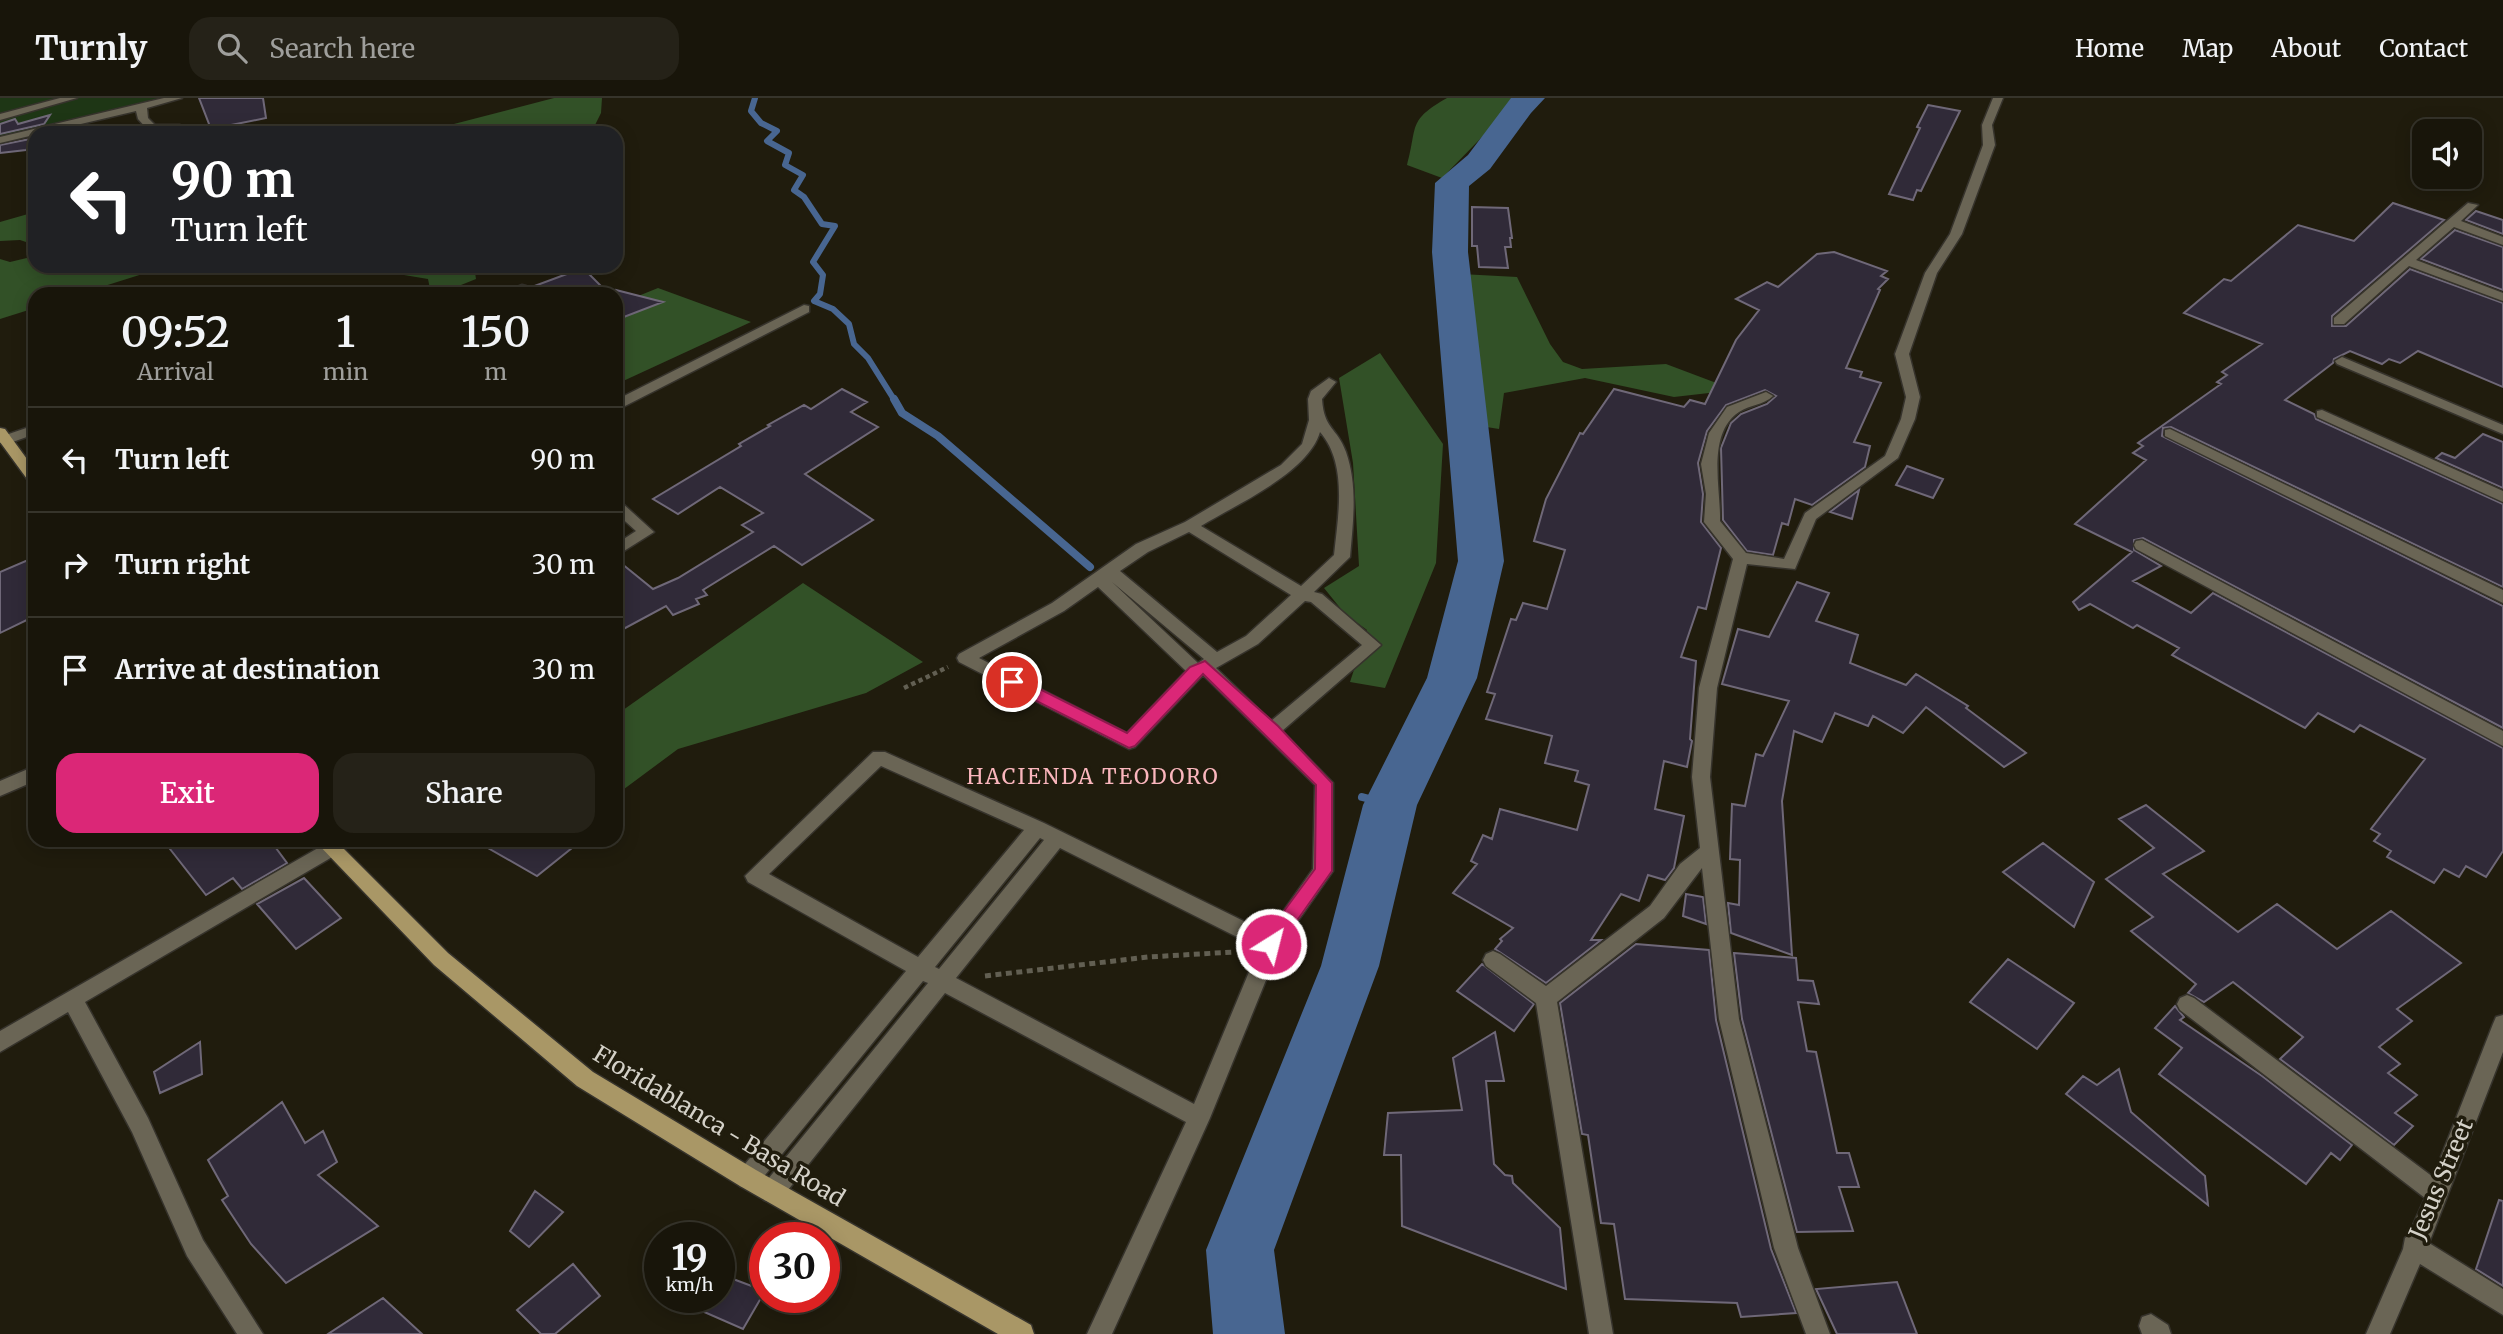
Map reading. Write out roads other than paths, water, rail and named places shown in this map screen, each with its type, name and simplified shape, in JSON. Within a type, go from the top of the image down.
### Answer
[{"type":"main road","points":[[3,436],[28,470]]},
{"type":"main road","name":"Floridablanca - Basa Road","points":[[331,847],[441,959],[585,1079],[772,1192],[1023,1334]]},
{"type":"street","points":[[0,117],[72,98]]},
{"type":"street","points":[[60,126],[177,98]]},
{"type":"street","points":[[1766,396],[1732,410],[1716,433],[1709,464],[1713,494],[1712,522],[1741,558],[1789,565],[1810,516],[1891,458],[1908,419],[1913,397],[1902,354],[1931,273],[1956,234],[1989,145],[1987,124],[1998,98]]},
{"type":"street","points":[[141,107],[143,119],[150,126]]},
{"type":"street","points":[[0,140],[28,133]]},
{"type":"street","points":[[2339,321],[2455,223],[2472,205]]},
{"type":"street","points":[[2455,223],[2503,241]]},
{"type":"street","points":[[2409,262],[2503,297]]},
{"type":"street","points":[[623,401],[804,309]]},
{"type":"street","points":[[2342,361],[2503,430]]},
{"type":"street","points":[[1317,420],[1331,431],[1341,456],[1347,496],[1342,557],[1304,595],[1252,640],[1206,666],[1129,742],[965,658],[1058,607],[1142,548],[1190,526],[1286,468],[1309,445],[1317,420],[1315,399],[1318,391],[1329,382]]},
{"type":"street","points":[[2322,414],[2503,497]]},
{"type":"street","points":[[3,436],[28,431]]},
{"type":"street","points":[[2170,433],[2503,597]]},
{"type":"street","points":[[623,511],[646,531],[623,546]]},
{"type":"street","points":[[1190,526],[1304,595],[1316,598],[1373,645],[1272,730]]},
{"type":"street","points":[[2142,545],[2503,739]]},
{"type":"street","points":[[1741,558],[1708,688],[1701,777],[1729,1019],[1786,1248],[1818,1334]]},
{"type":"street","points":[[1099,1334],[1199,1118],[1270,947],[1323,871],[1324,858],[1324,783],[1206,666],[1104,574]]},
{"type":"street","points":[[1104,574],[1206,666]]},
{"type":"street","points":[[1199,1118],[942,981],[755,876],[879,757],[1037,828],[1270,947]]},
{"type":"street","points":[[0,789],[28,776]]},
{"type":"street","points":[[748,1178],[1037,828]]},
{"type":"street","points":[[772,1192],[1057,838]]},
{"type":"street","points":[[0,1042],[323,847]]},
{"type":"street","points":[[1546,998],[1657,912],[1687,870],[1709,851]]},
{"type":"street","points":[[1493,960],[1546,998],[1601,1334]]},
{"type":"street","points":[[72,999],[140,1125],[195,1248],[251,1334]]},
{"type":"street","points":[[2187,1004],[2438,1194]]},
{"type":"street","name":"Jesus Street","points":[[2378,1334],[2413,1245],[2438,1194],[2502,1028]]},
{"type":"street","points":[[2413,1245],[2503,1303]]},
{"type":"waterway","points":[[755,98],[751,111],[761,123],[777,131],[767,141],[789,153],[785,165],[803,175],[794,190],[804,197],[822,224],[835,226],[813,262],[823,275],[820,294],[814,301],[833,309],[849,324],[854,344],[868,358],[895,401]]},
{"type":"waterway","points":[[1249,1334],[1240,1250],[1350,966],[1390,805],[1452,678],[1481,561],[1450,252],[1452,183],[1479,162],[1520,106],[1530,98]]},
{"type":"waterway","points":[[894,399],[902,413],[938,436],[1090,567]]},
{"type":"waterway","points":[[1362,797],[1381,802]]},
{"type":"waterway","points":[[1375,801],[1390,805]]},
{"type":"district","name":"HACIENDA TEODORO","points":[[1093,777]]}]
